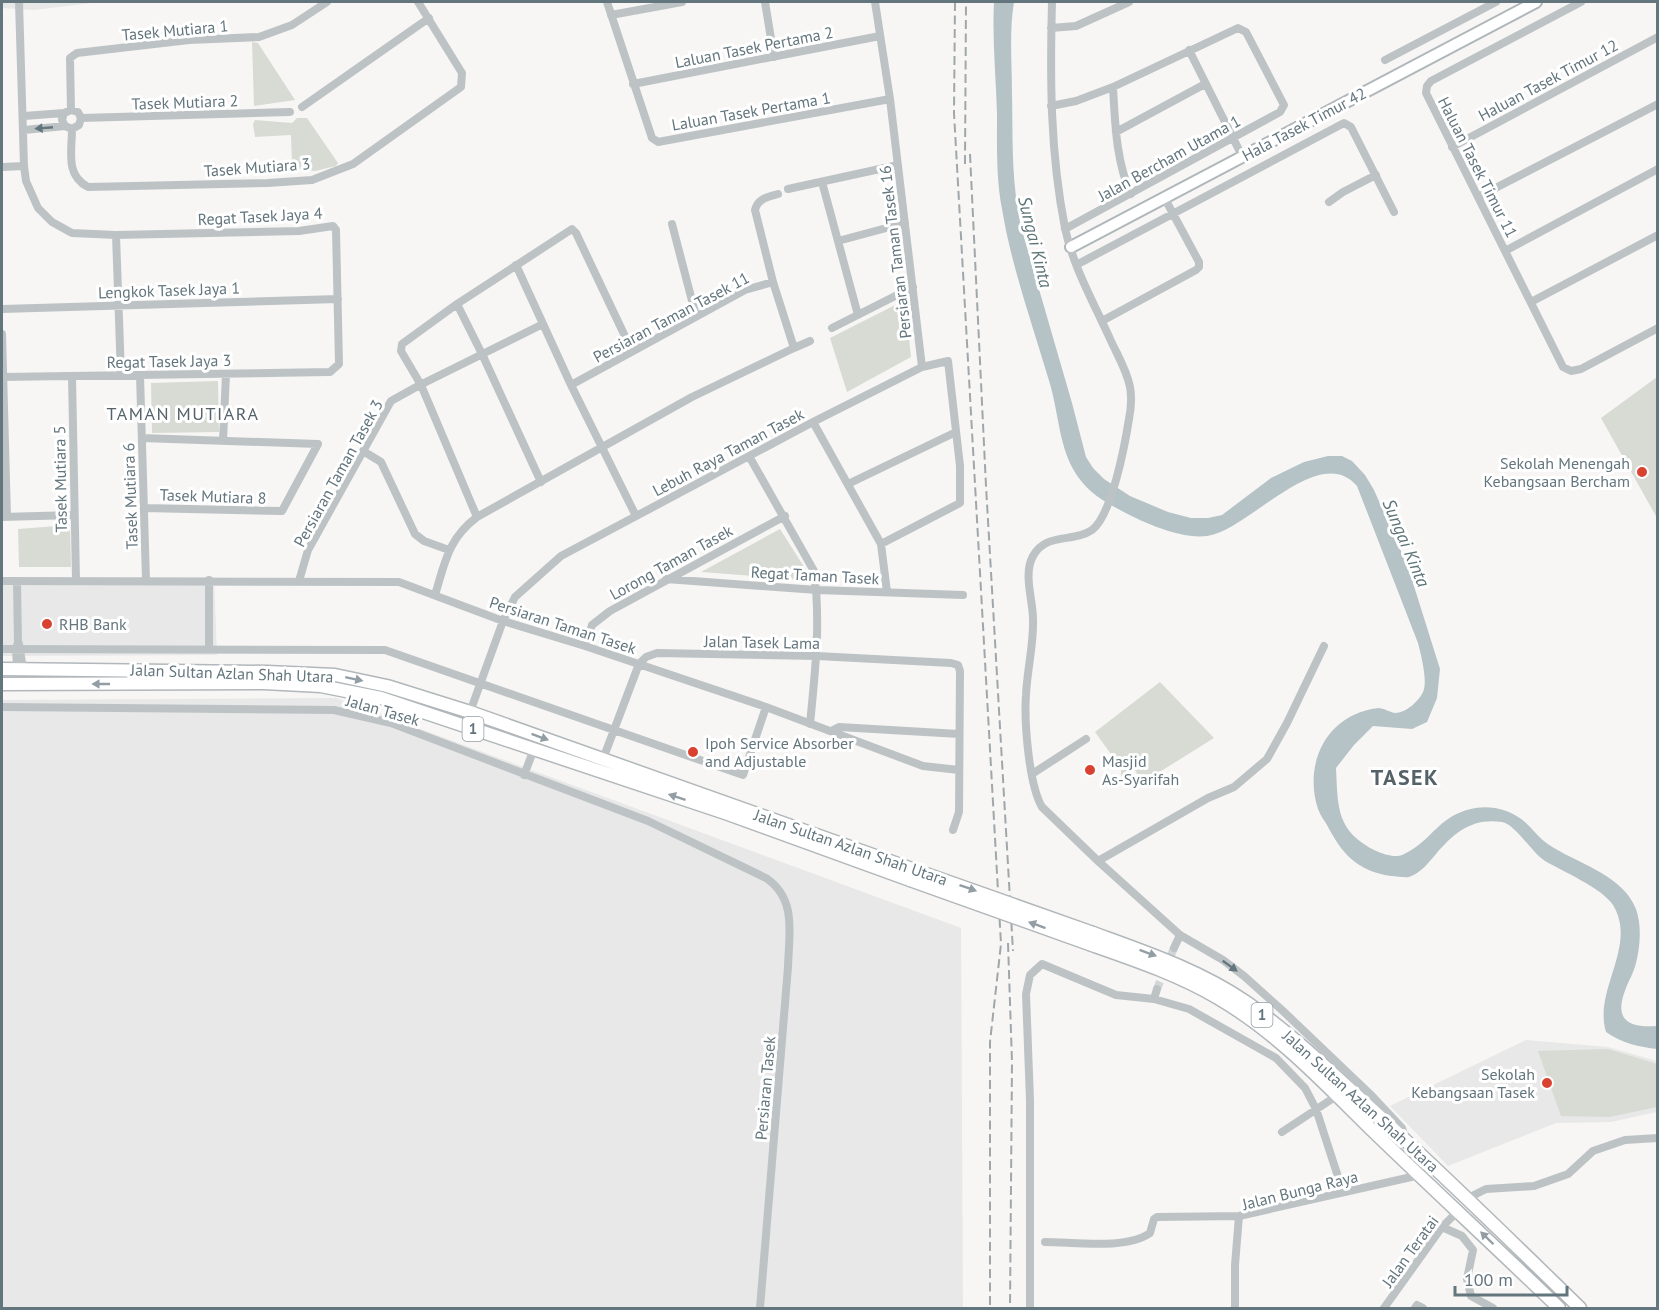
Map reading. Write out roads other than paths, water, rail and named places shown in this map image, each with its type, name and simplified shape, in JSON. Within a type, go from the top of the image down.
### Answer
[{"type":"main road","name":"Jalan Sultan Azlan Shah Utara","points":[[2,669],[335,675],[387,686],[470,712],[603,759],[1093,939],[1165,960],[1244,1001],[1281,1028],[1405,1139],[1580,1308]]},
{"type":"main road","points":[[2,683],[10,680],[20,670],[24,678],[54,680],[58,684]]},
{"type":"main road","name":"Jalan Sultan Azlan Shah Utara","points":[[2,683],[264,683],[321,686],[381,698],[911,874]]},
{"type":"main road","name":"Jalan Sultan Azlan Shah Utara","points":[[1093,939],[1218,998],[1255,1022],[1292,1052],[1338,1095],[1558,1308]]},
{"type":"street","points":[[19,2],[26,181],[38,208],[52,222],[72,233],[116,236],[121,375]]},
{"type":"street","name":"Tasek Mutiara 1","points":[[67,111],[70,58],[77,53],[189,40],[259,37],[292,25],[327,2]]},
{"type":"street","points":[[303,107],[429,18],[418,2]]},
{"type":"street","name":"Laluan Tasek Pertama 1","points":[[607,2],[652,138],[658,142],[890,99]]},
{"type":"street","points":[[611,15],[682,2]]},
{"type":"street","points":[[765,2],[774,57]]},
{"type":"street","name":"Persiaran Taman Tasek 16","points":[[874,2],[895,133],[922,367]]},
{"type":"street","points":[[1052,2],[1053,145],[1065,229],[1128,380],[1131,402],[1117,476],[1107,507],[1094,529],[1076,536],[1046,542],[1036,550],[1031,559],[1029,579],[1034,619],[1026,697],[1032,774],[1037,798],[1042,807],[1098,861],[1180,935],[1223,960],[1244,976],[1376,1100],[1402,1128],[1405,1139]]},
{"type":"street","points":[[1051,28],[1076,26],[1129,2]]},
{"type":"street","points":[[1385,60],[1496,2]]},
{"type":"street","name":"Hala Tasek Timur 42","points":[[1071,247],[1520,5],[1536,2]]},
{"type":"street","name":"Haluan Tasek Timur 11","points":[[1581,2],[1429,83],[1426,89],[1427,96],[1563,367],[1571,371],[1581,369],[1658,328]]},
{"type":"street","name":"Tasek Mutiara 3","points":[[69,128],[73,176],[88,187],[312,180],[353,164],[461,87],[462,73],[429,18]]},
{"type":"street","name":"Jalan Bercham Utama 1","points":[[1065,229],[1232,139],[1280,112],[1283,108],[1283,102],[1257,52],[1246,32],[1241,28],[1234,28],[1189,50]]},
{"type":"street","name":"Laluan Tasek Pertama 2","points":[[633,84],[880,36]]},
{"type":"street","name":"Haluan Tasek Timur 12","points":[[1452,147],[1658,37]]},
{"type":"street","points":[[1051,106],[1076,101],[1113,87],[1189,50],[1242,156]]},
{"type":"street","points":[[1116,132],[1205,84]]},
{"type":"street","points":[[1113,87],[1116,132],[1125,181],[1131,194]]},
{"type":"street","points":[[1478,197],[1658,104]]},
{"type":"street","points":[[24,116],[67,111],[78,112],[81,118],[78,125],[69,128],[24,130]]},
{"type":"street","points":[[67,111],[62,120],[69,128]]},
{"type":"street","name":"Tasek Mutiara 2","points":[[81,118],[290,112]]},
{"type":"street","points":[[1078,264],[1341,124],[1347,123],[1352,127],[1394,212]]},
{"type":"street","points":[[788,189],[898,165]]},
{"type":"street","points":[[2,166],[24,166]]},
{"type":"street","points":[[1505,251],[1658,170]]},
{"type":"street","points":[[1329,202],[1376,175]]},
{"type":"street","points":[[822,182],[858,315]]},
{"type":"street","points":[[773,282],[755,210],[756,204],[761,199],[778,194]]},
{"type":"street","points":[[1102,321],[1198,268],[1199,262],[1164,197]]},
{"type":"street","points":[[838,241],[905,223]]},
{"type":"street","points":[[672,224],[696,316]]},
{"type":"street","name":"Regat Tasek Jaya 4","points":[[116,236],[299,231],[333,226],[336,230],[338,299],[339,364],[336,368]]},
{"type":"street","points":[[477,517],[401,346],[457,304],[572,229],[576,233],[632,351]]},
{"type":"street","points":[[1531,302],[1658,235]]},
{"type":"street","points":[[516,265],[571,385],[636,516]]},
{"type":"street","name":"Persiaran Taman Tasek 11","points":[[571,385],[745,290],[773,282],[794,348]]},
{"type":"street","points":[[832,328],[913,287]]},
{"type":"street","name":"Lengkok Tasek Jaya 1","points":[[2,309],[338,299]]},
{"type":"street","points":[[457,304],[541,482]]},
{"type":"street","name":"Persiaran Taman Tasek 3","points":[[299,580],[308,549],[391,401],[543,324]]},
{"type":"street","points":[[2,334],[4,517],[74,515]]},
{"type":"street","points":[[435,595],[449,550],[458,534],[477,517],[714,386],[810,341]]},
{"type":"street","name":"Lebuh Raya Taman Tasek","points":[[470,712],[503,621],[518,593],[561,556],[813,422],[922,367],[948,361],[960,466],[960,503],[881,544]]},
{"type":"street","name":"Regat Tasek Jaya 3","points":[[2,377],[330,372],[336,368]]},
{"type":"street","points":[[142,438],[223,441],[226,374]]},
{"type":"street","name":"Tasek Mutiara 6","points":[[140,375],[146,580]]},
{"type":"street","name":"Tasek Mutiara 5","points":[[72,376],[76,580]]},
{"type":"street","points":[[813,422],[881,544],[887,592]]},
{"type":"street","points":[[848,484],[956,432]]},
{"type":"street","name":"Tasek Mutiara 8","points":[[144,508],[282,512],[318,444],[223,441]]},
{"type":"street","points":[[363,451],[381,462],[416,534],[424,541],[449,550]]},
{"type":"street","points":[[749,456],[785,516],[814,571],[816,656],[810,724]]},
{"type":"street","name":"Lorong Taman Tasek","points":[[585,646],[589,631],[597,620],[666,579],[785,516]]},
{"type":"street","name":"Regat Taman Tasek","points":[[666,579],[816,590],[963,595]]},
{"type":"street","name":"Persiaran Taman Tasek","points":[[2,580],[399,582],[503,621],[766,707],[923,766],[959,770]]},
{"type":"street","points":[[16,580],[20,670]]},
{"type":"street","points":[[209,580],[209,649]]},
{"type":"street","points":[[2,649],[18,646],[385,650],[743,775],[766,707]]},
{"type":"street","points":[[1098,861],[1208,798],[1233,787],[1267,759],[1324,646]]},
{"type":"street","name":"Jalan Tasek Lama","points":[[639,664],[646,657],[657,653],[816,656],[951,663],[958,665],[960,671],[959,734]]},
{"type":"street","points":[[603,759],[639,664]]},
{"type":"street","name":"Jalan Tasek","points":[[2,707],[334,710],[391,723],[648,820],[766,878]]},
{"type":"street","points":[[831,730],[839,727],[959,734],[959,812],[954,830]]},
{"type":"street","points":[[862,742],[868,730]]},
{"type":"street","points":[[1032,774],[1086,739]]},
{"type":"street","points":[[524,775],[534,750]]},
{"type":"street","name":"Persiaran Tasek","points":[[760,1308],[788,967],[790,917],[777,885],[766,878]]},
{"type":"street","points":[[1174,948],[1180,935]]},
{"type":"street","points":[[1030,1308],[1030,1100],[1026,994],[1030,975],[1042,964],[1116,995],[1154,999],[1189,1009],[1276,1058],[1305,1088],[1316,1108],[1343,1192]]},
{"type":"street","points":[[1154,999],[1157,988]]},
{"type":"street","points":[[1282,1132],[1338,1095]]},
{"type":"street","points":[[1358,1097],[1376,1100]]},
{"type":"street","points":[[1468,1198],[1486,1189],[1534,1186],[1568,1174],[1593,1151],[1625,1140],[1658,1138]]},
{"type":"street","name":"Jalan Bunga Raya","points":[[1235,1308],[1235,1265],[1239,1216],[1420,1175]]},
{"type":"street","name":"Jalan Teratai","points":[[1384,1308],[1442,1227],[1458,1211]]},
{"type":"street","points":[[1045,1242],[1111,1243],[1142,1239],[1150,1233],[1154,1218],[1157,1217],[1239,1216]]},
{"type":"street","points":[[1442,1227],[1462,1236],[1473,1250],[1467,1279],[1471,1296],[1493,1308]]},
{"type":"street","points":[[1414,1308],[1417,1305],[1423,1308]]},
{"type":"tunnel","points":[[1157,989],[1174,948]]},
{"type":"railway","points":[[955,2],[954,113],[1001,944],[990,1042],[990,1308]]},
{"type":"railway","points":[[965,164],[966,2]]},
{"type":"railway","points":[[970,154],[986,486],[1013,951]]},
{"type":"railway","points":[[1008,943],[1012,1062],[1010,1308]]},
{"type":"place","name":"Sekolah Menengah Kebangsaan Bercham","points":[[1642,472]]},
{"type":"place","name":"RHB Bank","points":[[47,624]]},
{"type":"place","name":"Ipoh Service Absorber and Adjustable","points":[[693,752]]},
{"type":"place","name":"Masjid As-Syarifah","points":[[1090,770]]},
{"type":"place","name":"Sekolah Kebangsaan Tasek","points":[[1547,1083]]},
{"type":"district","name":"TAMAN MUTIARA","points":[[183,414]]},
{"type":"district","name":"TASEK","points":[[1405,777]]},
{"type":"water label","name":"Sungai Kinta","points":[[1035,242]]},
{"type":"water label","name":"Sungai Kinta","points":[[1406,543]]}]
